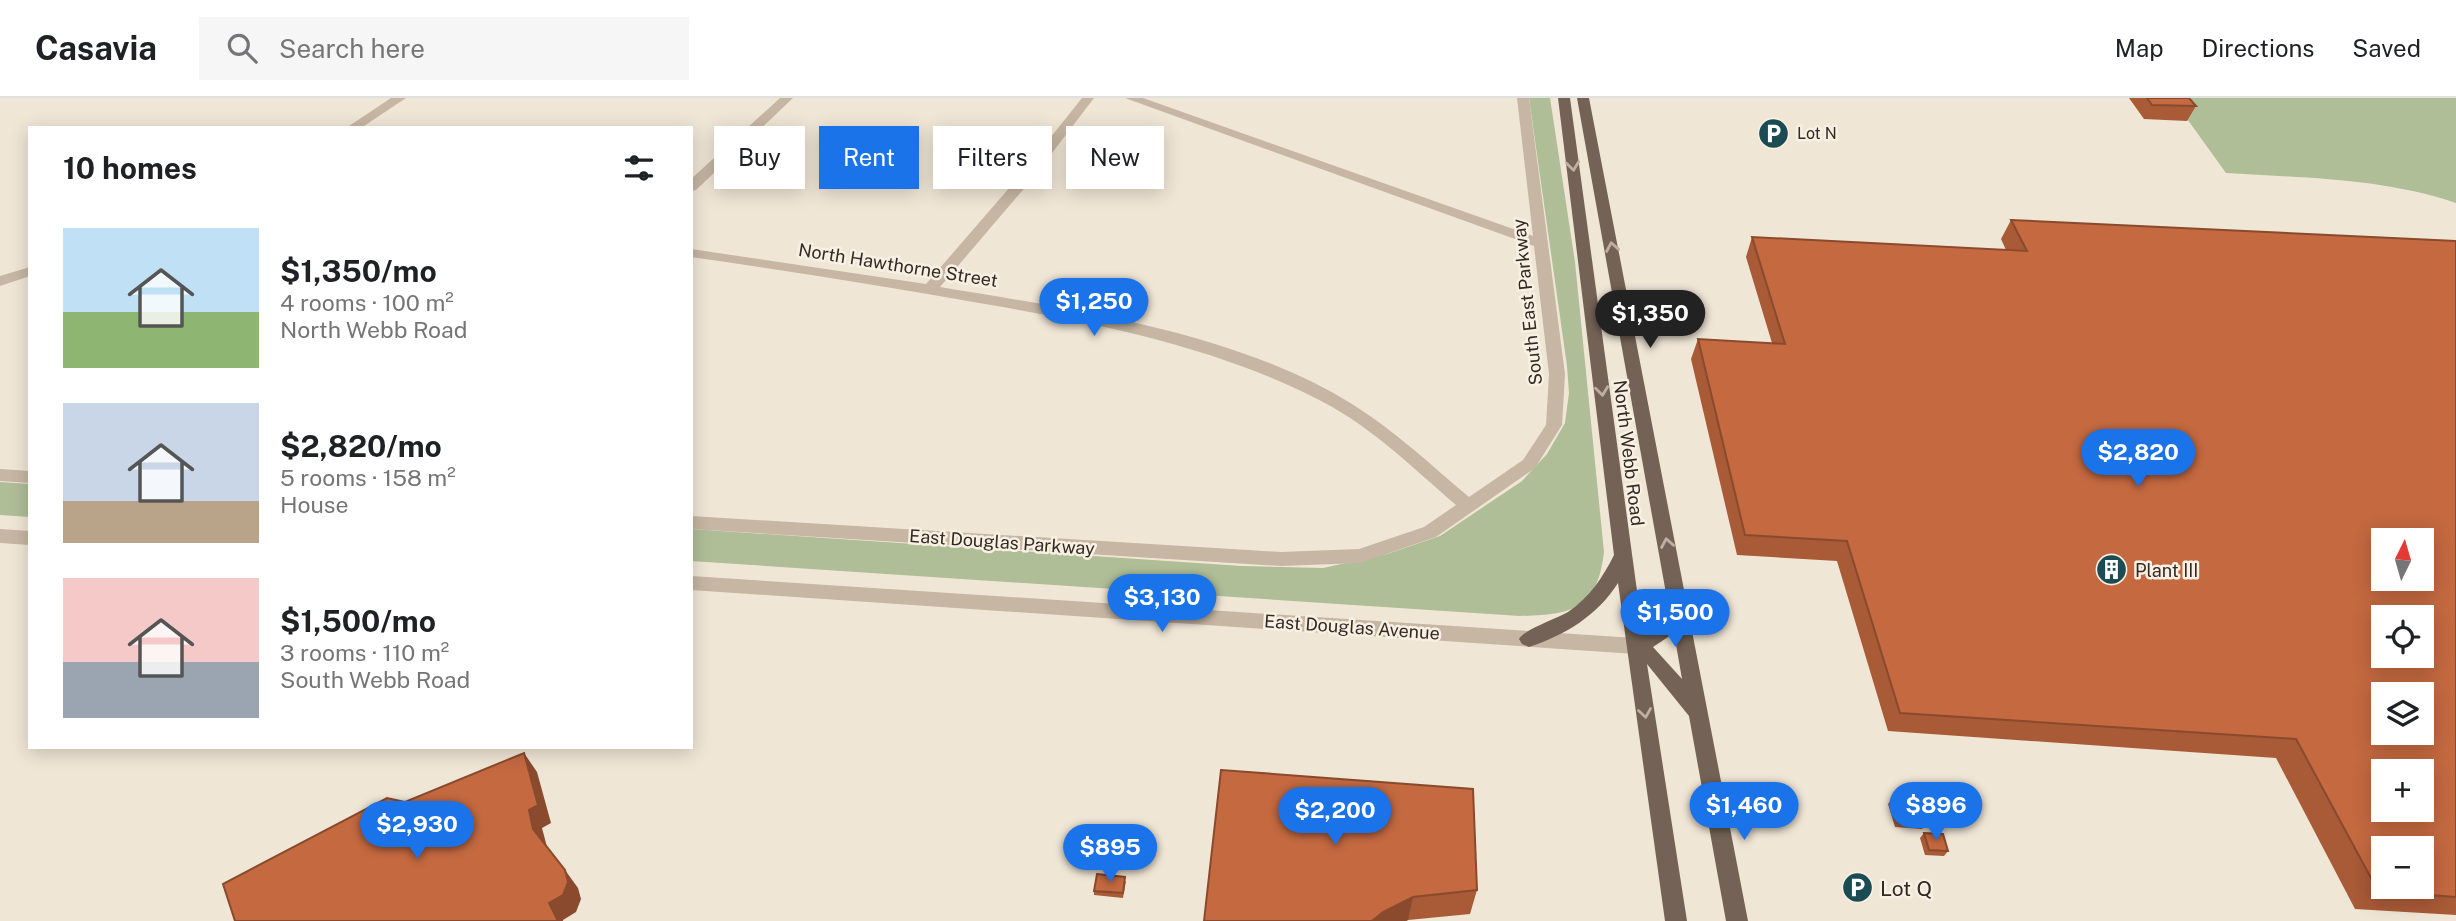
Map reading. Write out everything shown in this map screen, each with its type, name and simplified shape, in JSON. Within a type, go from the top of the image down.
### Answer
[{"type":"main road","name":"North Webb Road","points":[[1564,98],[1635,646],[1676,921]]},
{"type":"main road","name":"North Webb Road","points":[[1583,98],[1737,921]]},
{"type":"main road","points":[[1529,639],[1568,622],[1598,600],[1611,582],[1623,555]]},
{"type":"main road","points":[[1635,646],[1654,639],[1671,627],[1679,610]]},
{"type":"main road","points":[[1635,646],[1652,656],[1699,715]]},
{"type":"street","points":[[355,126],[400,98]]},
{"type":"street","points":[[693,185],[787,98]]},
{"type":"street","points":[[930,289],[1028,175],[1088,98]]},
{"type":"street","points":[[1131,98],[1541,244]]},
{"type":"street","name":"South East Parkway","points":[[1467,505],[1529,464],[1554,425],[1557,374],[1522,98]]},
{"type":"street","name":"North Hawthorne Street","points":[[693,253],[930,289],[1042,309],[1172,337],[1250,363],[1331,399],[1390,442],[1467,505]]},
{"type":"street","points":[[0,281],[28,272]]},
{"type":"street","points":[[0,475],[28,477]]},
{"type":"street","name":"East Douglas Parkway","points":[[693,522],[1282,559],[1360,556],[1430,532],[1467,505]]},
{"type":"street","points":[[0,536],[28,538]]},
{"type":"street","name":"East Douglas Avenue","points":[[693,583],[1635,646]]},
{"type":"green space","points":[[1529,98],[1550,98],[1575,262],[1604,552],[1595,586],[1579,605],[1554,614],[1520,616],[693,561],[693,529],[1241,566],[1323,568],[1387,554],[1440,536],[1522,481],[1547,454],[1565,423],[1569,393]]},
{"type":"green space","points":[[2172,98],[2456,98],[2456,203],[2400,188],[2371,184],[2226,173]]},
{"type":"green space","points":[[0,482],[28,484],[28,517],[0,515]]},
{"type":"building","points":[[2147,98],[2189,98],[2196,106],[2152,105]]},
{"type":"building","name":"Plant III","points":[[2011,220],[2456,241],[2456,897],[2434,895],[2434,836],[2371,836],[2371,878],[2296,739],[1900,713],[1847,541],[1745,535],[1698,339],[1785,344],[1752,237],[2027,251]]},
{"type":"building","points":[[524,753],[538,805],[529,810],[533,829],[565,870],[568,882],[563,895],[549,903],[558,921],[235,921],[223,884],[387,798],[405,802]]},
{"type":"building","points":[[1221,770],[1473,789],[1477,890],[1413,897],[1383,912],[1372,921],[1204,921]]},
{"type":"building","points":[[1892,799],[1919,801],[1926,824],[1898,822]]},
{"type":"building","points":[[1924,833],[1943,834],[1948,851],[1929,850]]},
{"type":"building","points":[[1097,874],[1125,877],[1123,893],[1094,891]]},
{"type":"place","name":"Lot N","points":[[1774,133]]},
{"type":"place","name":"Plant III","points":[[2112,570]]},
{"type":"place","name":"Lot Q","points":[[1857,888]]}]
